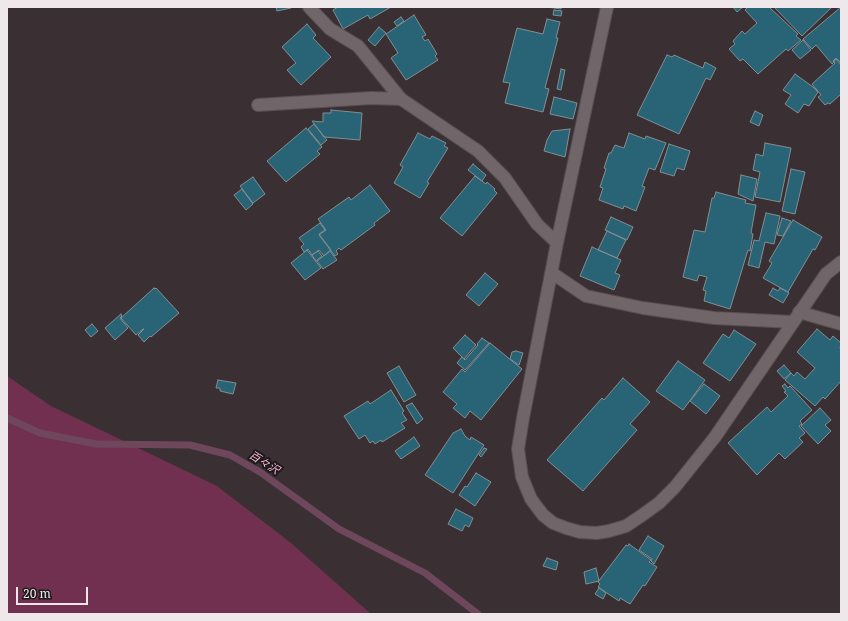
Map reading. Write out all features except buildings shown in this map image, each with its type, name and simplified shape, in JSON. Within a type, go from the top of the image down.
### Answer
[{"type":"street","points":[[309,7],[330,29],[358,46],[401,99],[478,151],[505,178],[537,224],[557,243]]},
{"type":"street","points":[[607,7],[557,243],[518,449],[522,477],[531,499],[543,515],[553,522],[580,532],[603,532],[626,526],[659,503],[675,487],[715,437],[826,274],[841,262]]},
{"type":"street","points":[[258,104],[371,98],[401,99]]},
{"type":"street","points":[[552,273],[586,296],[643,308],[714,318],[793,322]]},
{"type":"street","points":[[799,312],[841,324]]},
{"type":"shaded area","points":[[7,376],[51,406],[217,486],[291,543],[371,614],[7,614]]},
{"type":"waterway","name":"百々沢","points":[[7,418],[40,433],[96,444],[190,445],[230,455],[260,472],[339,529],[425,573],[478,614]]}]
